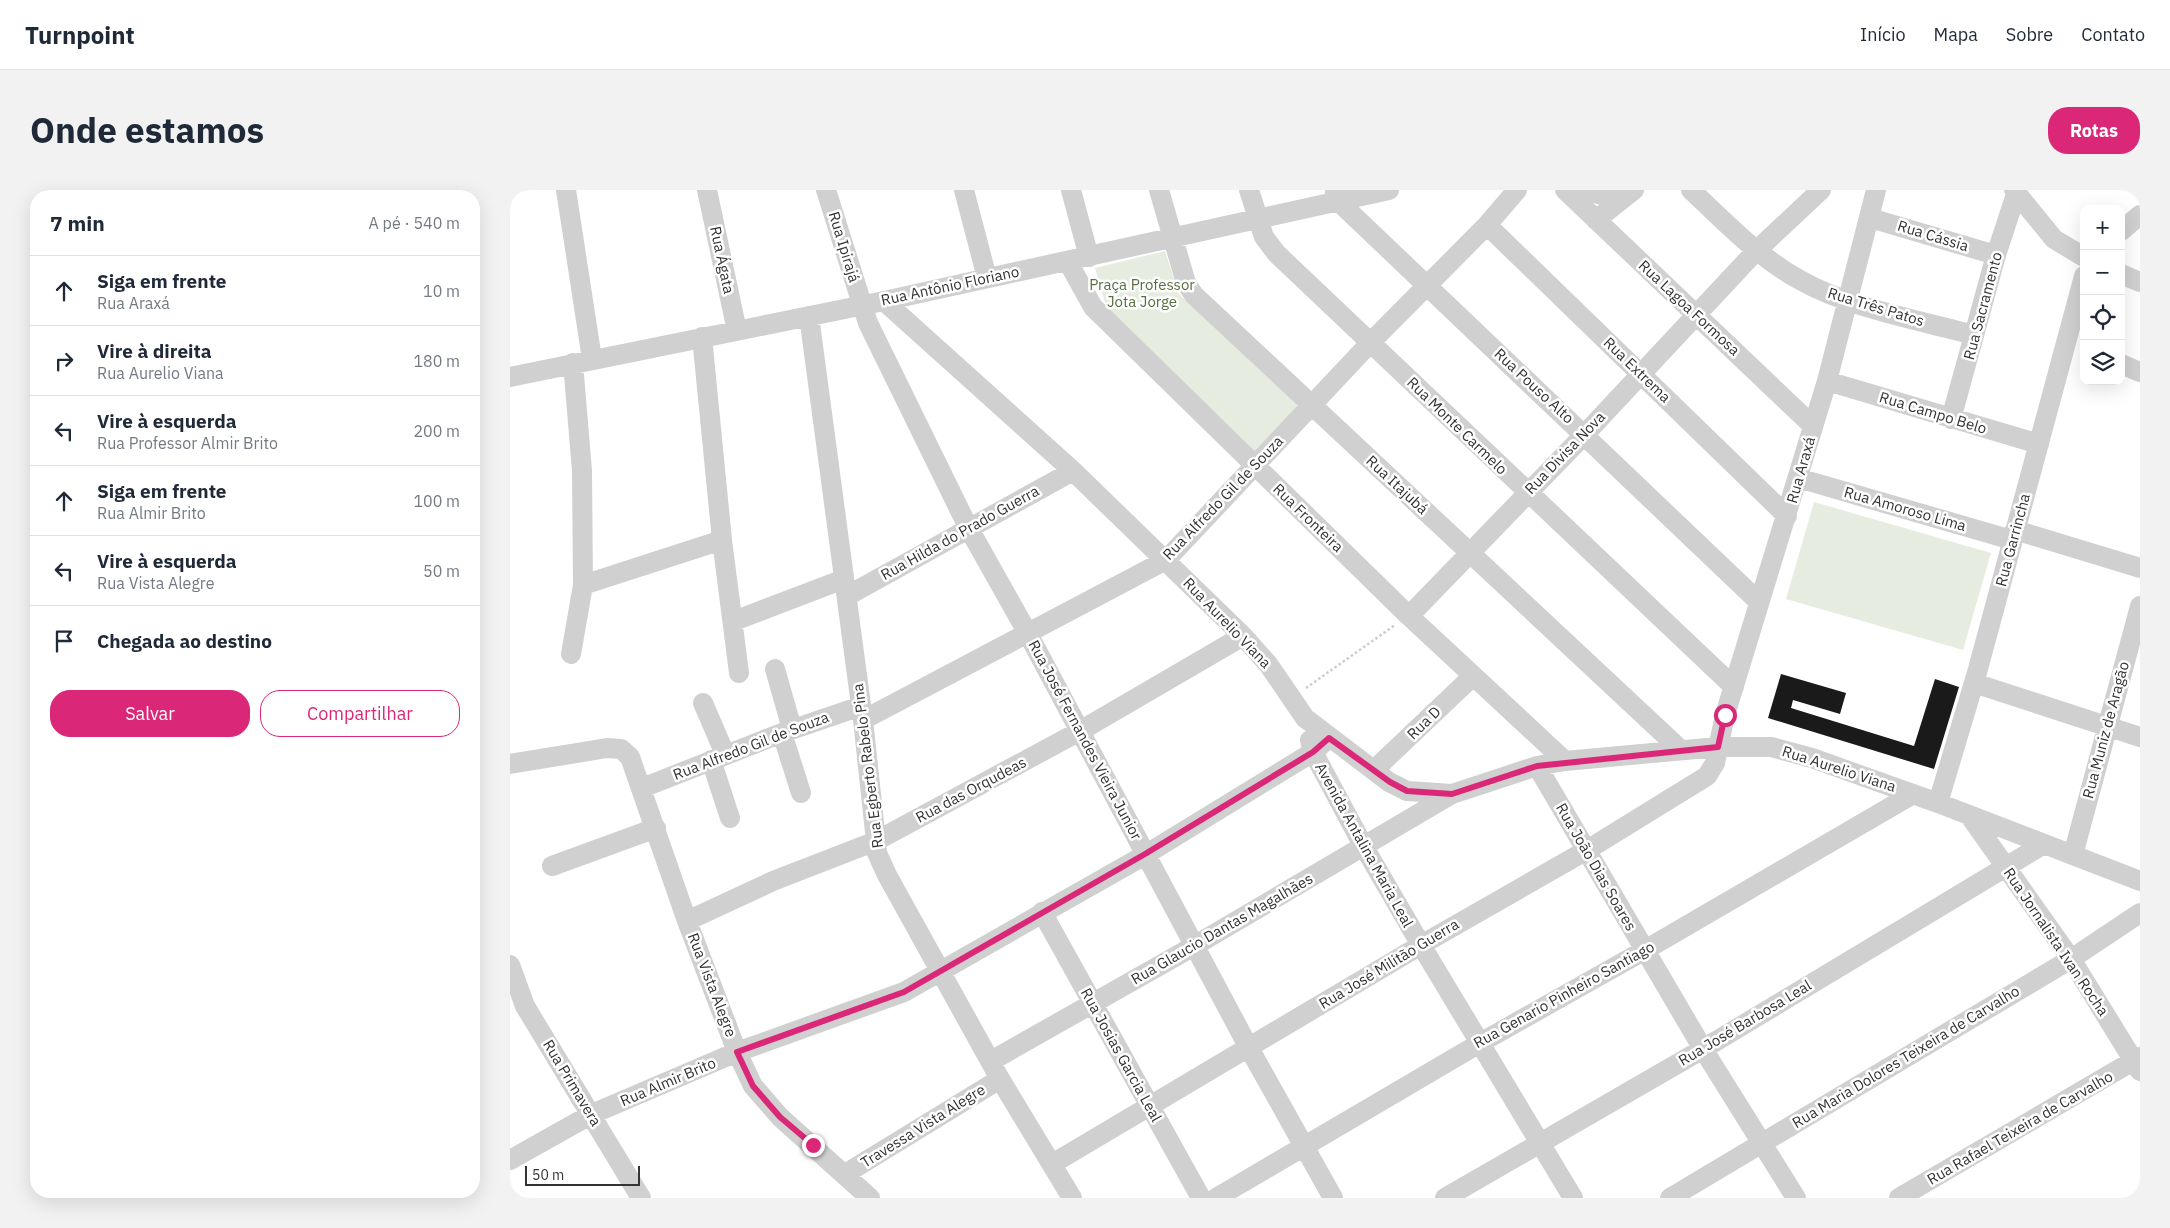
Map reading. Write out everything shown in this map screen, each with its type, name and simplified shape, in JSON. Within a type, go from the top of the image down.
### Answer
[{"type":"street","points":[[566,190],[592,359]]},
{"type":"street","name":"Rua Ágata","points":[[707,190],[737,331]]},
{"type":"street","name":"Rua Ipirajá","points":[[826,190],[861,304]]},
{"type":"street","points":[[964,190],[986,278]]},
{"type":"street","points":[[1070,190],[1089,257]]},
{"type":"street","name":"Rua Itajubá","points":[[1159,190],[1186,283],[1194,295],[1681,750]]},
{"type":"street","name":"Rua Monte Carmelo","points":[[1249,190],[1257,218],[1269,245],[1277,254],[1527,493],[1734,687]]},
{"type":"street","name":"Rua Antônio Floriano","points":[[510,376],[1068,262],[1172,236],[1257,218],[1336,196],[1389,190]]},
{"type":"street","name":"Rua Alfredo Gil de Souza","points":[[642,788],[787,731],[862,713],[1028,632],[1166,560],[1370,343],[1487,224],[1517,190]]},
{"type":"street","name":"Rua Lagoa Formosa","points":[[1565,190],[1813,426]]},
{"type":"street","points":[[1586,190],[1624,194]]},
{"type":"street","name":"Rua Três Patos","points":[[1691,190],[1756,251],[1800,280],[1847,300],[1974,336]]},
{"type":"street","name":"Rua Divisa Nova","points":[[1409,616],[1756,251],[1821,190]]},
{"type":"street","name":"Rua Araxá","points":[[1717,752],[1759,602],[1827,381],[1876,190]]},
{"type":"street","points":[[2015,192],[2054,239],[2080,255]]},
{"type":"street","name":"Rua Sacramento","points":[[1952,419],[2015,192]]},
{"type":"street","points":[[1596,220],[1624,194]]},
{"type":"street","name":"Rua Pouso Alto","points":[[1336,196],[1427,286],[1759,602]]},
{"type":"street","points":[[2125,228],[2140,216]]},
{"type":"street","name":"Rua Cássia","points":[[1870,218],[1996,255]]},
{"type":"street","name":"Rua Extrema","points":[[1487,224],[1787,516]]},
{"type":"street","name":"Rua Fronteira","points":[[1068,262],[1093,307],[1409,616],[1565,761]]},
{"type":"street","points":[[2125,276],[2140,282]]},
{"type":"street","name":"Rua Garrincha","points":[[1938,803],[1974,683],[2039,444],[2075,345],[2082,295]]},
{"type":"street","name":"Rua Aurelio Viana","points":[[884,301],[1074,472],[1243,636],[1268,664],[1305,718],[1329,738],[1407,791],[1452,794],[1537,766],[1565,761],[1681,750],[1717,752],[1752,746],[1784,750],[1913,794],[2140,881]]},
{"type":"street","name":"Rua José Fernandes Vieira Junior","points":[[861,304],[968,528],[1028,632],[1194,946],[1333,1198]]},
{"type":"street","name":"Rua Egberto Rabelo Pina","points":[[809,316],[862,713],[877,852],[887,875],[996,1070],[1072,1198]]},
{"type":"street","points":[[702,337],[722,540],[734,621],[739,673]]},
{"type":"street","points":[[571,654],[583,585],[582,471],[573,363]]},
{"type":"street","points":[[2125,366],[2140,372]]},
{"type":"street","name":"Rua Campo Belo","points":[[1827,381],[2039,444]]},
{"type":"street","name":"Rua Hilda do Prado Guerra","points":[[734,621],[846,588],[968,528],[1074,472]]},
{"type":"street","name":"Rua Amoroso Lima","points":[[1798,478],[2140,568]]},
{"type":"street","points":[[583,585],[722,540]]},
{"type":"street","name":"Rua Muniz de Aragão","points":[[2073,855],[2140,606]]},
{"type":"street","name":"Rua das Orqudeas","points":[[688,921],[773,881],[876,841],[1080,731],[1243,636]]},
{"type":"street","points":[[775,669],[801,793]]},
{"type":"street","name":"Rua D","points":[[1374,770],[1473,676]]},
{"type":"street","points":[[1974,683],[2140,738]]},
{"type":"street","points":[[703,703],[718,757],[730,818]]},
{"type":"street","name":"Avenida Antalina Maria Leal","points":[[1305,718],[1313,752],[1364,847],[1420,945],[1541,1142],[1573,1198]]},
{"type":"street","name":"Rua Almir Brito","points":[[510,1160],[592,1114],[737,1052],[884,1001],[942,971],[1145,854],[1313,752],[1329,738]]},
{"type":"street","name":"Rua Vista Alegre","points":[[510,764],[615,748],[625,752],[630,757],[688,921],[737,1052],[753,1086],[780,1117],[870,1198]]},
{"type":"street","name":"Rua José Militão Guerra","points":[[1052,1164],[1420,945],[1587,850],[1707,776],[1713,769],[1717,752]]},
{"type":"street","name":"Rua João Dias Soares","points":[[1537,766],[1703,1049],[1796,1198]]},
{"type":"street","name":"Rua Glaucio Dantas Magalhães","points":[[996,1070],[1092,1004],[1452,794]]},
{"type":"street","name":"Rua Genario Pinheiro Santiago","points":[[1216,1198],[1480,1043],[1645,950],[1913,794]]},
{"type":"street","name":"Rua Jornalista Ivan Rocha","points":[[1969,815],[2071,959],[2138,1063]]},
{"type":"street","points":[[552,866],[656,828]]},
{"type":"street","name":"Rua José Barbosa Leal","points":[[1445,1198],[1703,1049],[2044,844]]},
{"type":"street","name":"Rua Josias Garcia Leal","points":[[1042,912],[1148,1106],[1201,1198]]},
{"type":"street","name":"Rua Maria Dolores Teixeira de Carvalho","points":[[1670,1198],[2071,959],[2140,913]]},
{"type":"street","name":"Rua Primavera","points":[[510,965],[525,1006],[592,1114],[636,1196]]},
{"type":"street","name":"Rua Rafael Teixeira de Carvalho","points":[[1899,1198],[2138,1063]]},
{"type":"street","name":"Travessa Vista Alegre","points":[[845,1174],[996,1070]]},
{"type":"path","points":[[1292,698],[1409,616]]},
{"type":"green space","name":"Praça Professor Jota Jorge","points":[[1165,251],[1179,294],[1299,407],[1254,455],[1107,310],[1095,268]]},
{"type":"green space","points":[[1814,502],[1991,553],[1963,650],[1786,599]]},
{"type":"building","points":[[1781,674],[1846,693],[1840,714],[1793,700],[1791,708],[1914,746],[1935,679],[1959,687],[1934,769],[1768,718]]},
{"type":"route","points":[[813,1145],[780,1117],[753,1086],[737,1052],[884,1001],[904,992],[1145,854],[1313,752],[1329,738],[1390,782],[1407,791],[1452,794],[1537,766],[1565,761],[1718,747],[1725,715]]}]
